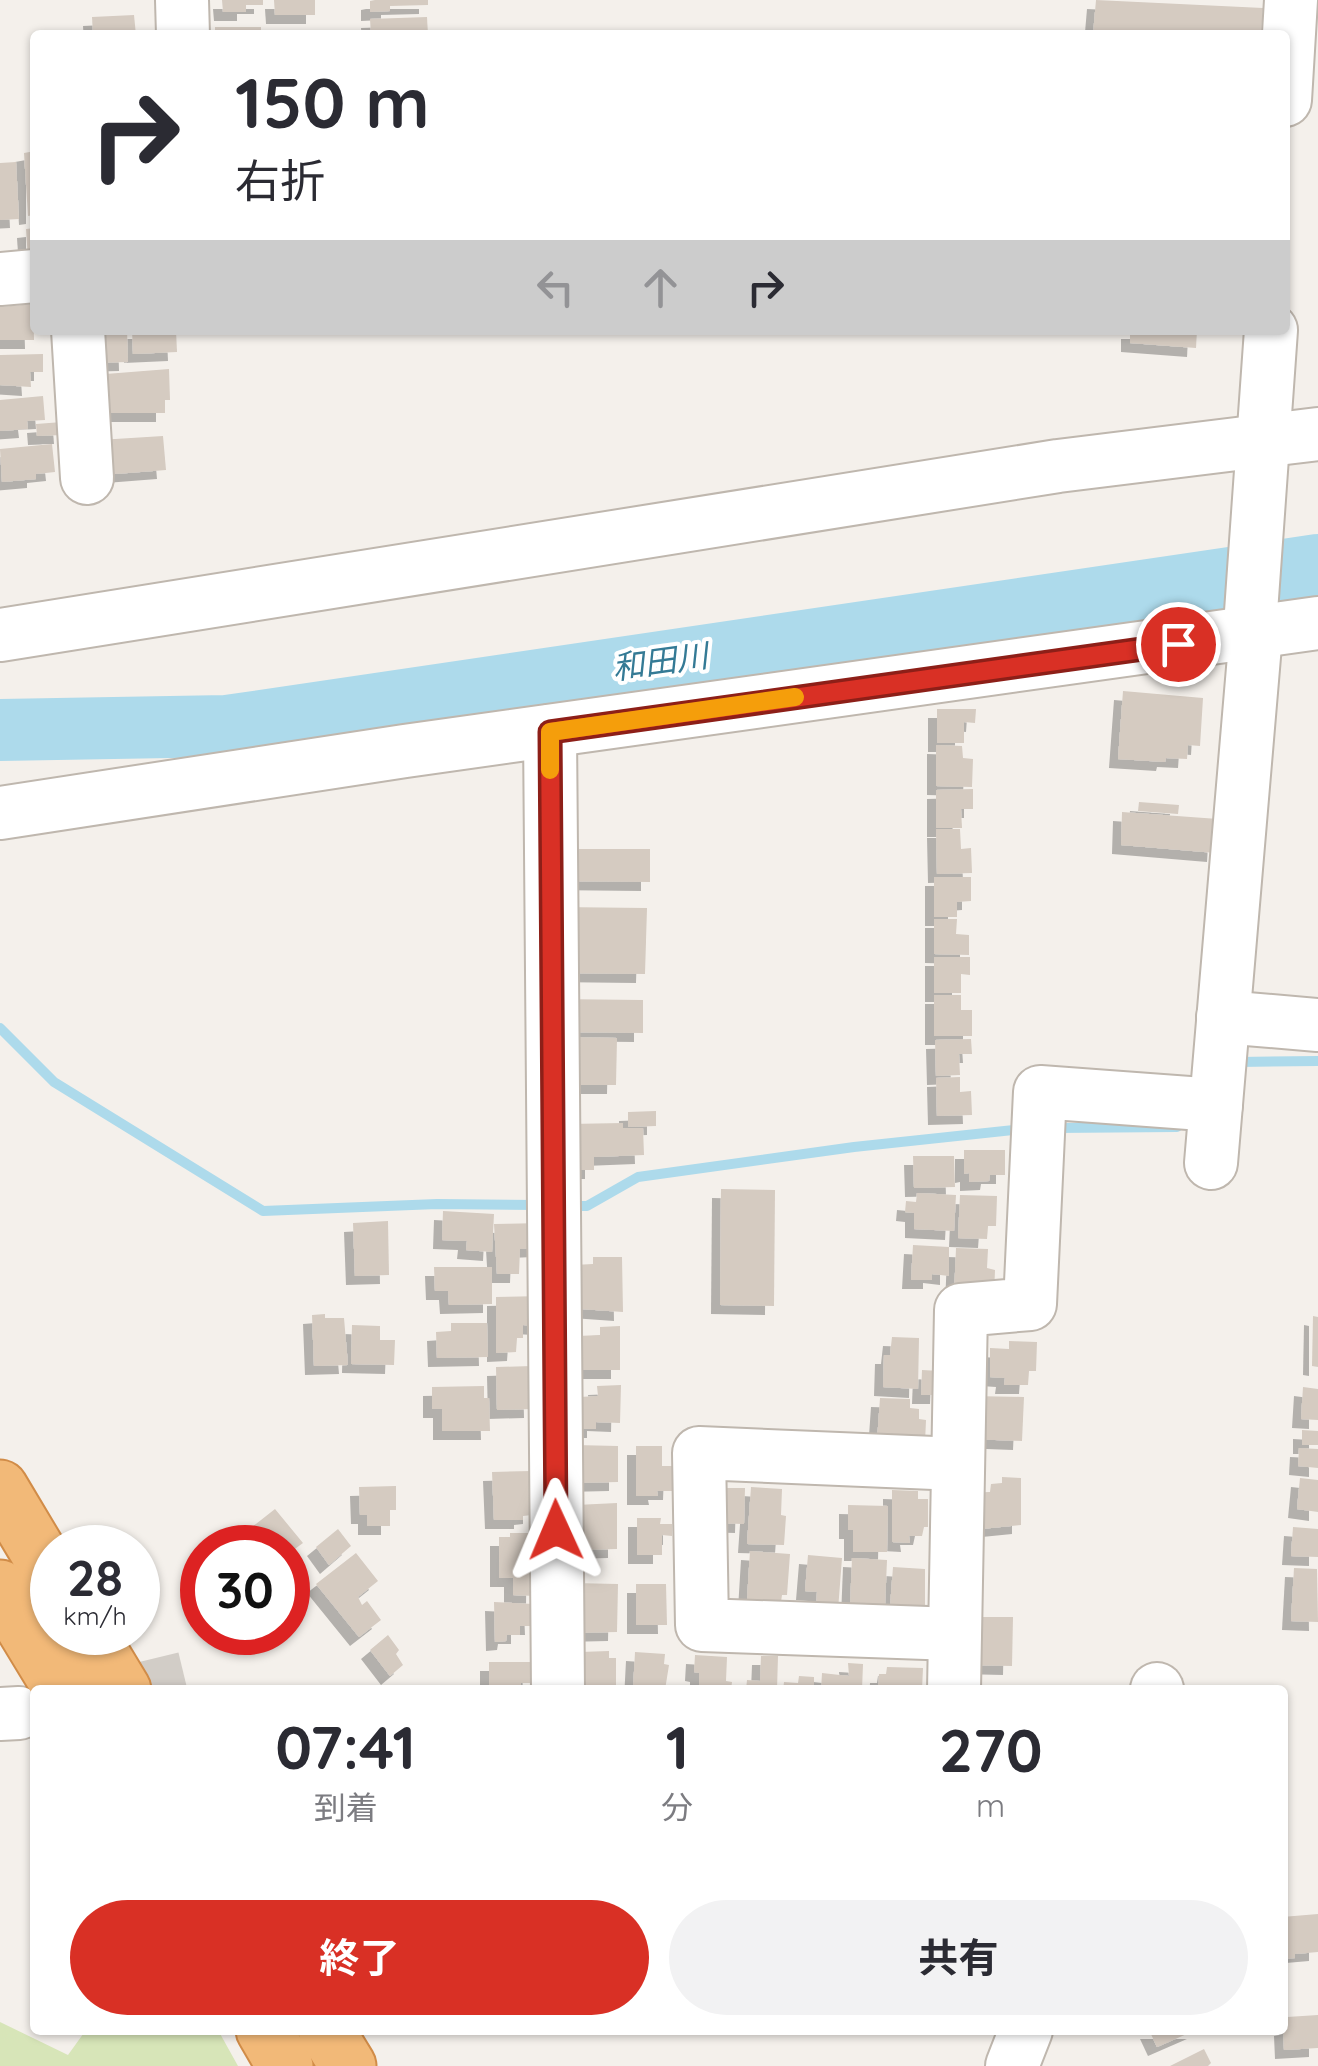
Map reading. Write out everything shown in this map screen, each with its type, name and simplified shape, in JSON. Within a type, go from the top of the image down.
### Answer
[{"type":"highway","points":[[0,1488],[30,1538]]},
{"type":"highway","points":[[0,1588],[27,1706]]},
{"type":"highway","points":[[102,1655],[120,1685]]},
{"type":"highway","points":[[267,2035],[285,2066]]},
{"type":"highway","points":[[329,2035],[348,2066]]},
{"type":"street","points":[[182,0],[183,30]]},
{"type":"street","points":[[1289,30],[1291,0]]},
{"type":"street","points":[[0,280],[30,277]]},
{"type":"street","points":[[78,335],[87,478]]},
{"type":"street","points":[[1211,1163],[1254,622],[1271,335]]},
{"type":"street","points":[[0,635],[1039,469],[1264,446],[1318,434]]},
{"type":"street","points":[[0,812],[550,732],[1254,622],[1318,623]]},
{"type":"street","points":[[550,732],[558,1685]]},
{"type":"street","points":[[1223,1017],[1318,1026]]},
{"type":"street","points":[[954,1685],[960,1310],[1030,1304],[1040,1092],[1216,1105]]},
{"type":"street","points":[[955,1634],[702,1625],[699,1453],[958,1464]]},
{"type":"street","points":[[1012,2066],[1024,2035]]},
{"type":"green space","points":[[0,2022],[68,2055],[82,2035],[221,2035],[238,2066],[0,2066]]},
{"type":"building","points":[[222,0],[263,0],[263,5],[246,5],[246,12],[223,12]]},
{"type":"building","points":[[274,0],[315,0],[315,15],[275,15]]},
{"type":"building","points":[[428,0],[428,5],[390,6],[390,11],[370,12],[370,1]]},
{"type":"building","points":[[1096,0],[1263,8],[1261,30],[1093,30]]},
{"type":"building","points":[[134,15],[136,30],[93,30],[92,17]]},
{"type":"building","points":[[427,17],[428,30],[371,30],[370,19]]},
{"type":"building","points":[[215,27],[261,27],[261,30]]},
{"type":"building","points":[[30,152],[28,216],[24,153]]},
{"type":"building","points":[[16,162],[19,219],[0,220],[0,163]]},
{"type":"building","points":[[26,229],[30,229],[30,259],[28,259]]},
{"type":"building","points":[[30,304],[30,335],[34,335],[34,340],[0,340],[0,307]]},
{"type":"building","points":[[89,335],[127,335],[128,362],[91,363]]},
{"type":"building","points":[[132,335],[176,335],[177,352],[133,354]]},
{"type":"building","points":[[1130,335],[1197,335],[1196,348],[1130,343]]},
{"type":"building","points":[[43,354],[43,372],[30,372],[31,387],[0,385],[0,355]]},
{"type":"building","points":[[169,369],[170,400],[165,400],[165,413],[95,413],[93,375]]},
{"type":"building","points":[[43,396],[45,420],[27,421],[28,429],[0,431],[0,400]]},
{"type":"building","points":[[62,422],[63,435],[37,436],[36,424]]},
{"type":"building","points":[[163,436],[166,470],[102,475],[99,440]]},
{"type":"building","points":[[52,444],[55,472],[36,474],[36,479],[2,482],[0,449]]},
{"type":"building","points":[[1123,691],[1203,698],[1200,746],[1188,745],[1187,759],[1118,759]]},
{"type":"building","points":[[937,709],[976,709],[975,723],[964,722],[964,743],[937,743]]},
{"type":"building","points":[[936,745],[962,746],[963,758],[973,759],[972,787],[936,786]]},
{"type":"building","points":[[973,789],[973,809],[961,809],[962,828],[936,828],[936,790]]},
{"type":"building","points":[[1139,802],[1179,805],[1178,814],[1138,811]]},
{"type":"building","points":[[1122,812],[1218,819],[1216,853],[1121,845]]},
{"type":"building","points":[[936,829],[960,829],[961,849],[971,848],[972,873],[937,874]]},
{"type":"building","points":[[558,849],[650,849],[650,882],[557,881]]},
{"type":"building","points":[[934,877],[971,877],[971,901],[957,902],[957,917],[934,917]]},
{"type":"building","points":[[558,907],[647,908],[645,974],[559,973]]},
{"type":"building","points":[[934,919],[957,919],[956,934],[969,935],[969,955],[934,954]]},
{"type":"building","points":[[934,957],[970,957],[970,975],[961,974],[961,993],[934,993]]},
{"type":"building","points":[[934,995],[961,995],[961,1010],[972,1010],[972,1036],[934,1036]]},
{"type":"building","points":[[555,999],[643,1000],[643,1033],[556,1032]]},
{"type":"building","points":[[562,1037],[617,1038],[616,1085],[562,1085]]},
{"type":"building","points":[[971,1039],[972,1054],[959,1054],[960,1075],[936,1076],[935,1040]]},
{"type":"building","points":[[960,1077],[960,1092],[971,1091],[972,1115],[937,1116],[936,1078]]},
{"type":"building","points":[[656,1111],[656,1126],[628,1127],[628,1112]]},
{"type":"building","points":[[623,1123],[623,1128],[643,1128],[644,1155],[594,1157],[594,1170],[571,1170],[569,1124]]},
{"type":"building","points":[[964,1150],[1005,1150],[1005,1175],[969,1182],[969,1173],[964,1174]]},
{"type":"building","points":[[913,1156],[954,1156],[955,1187],[914,1188]]},
{"type":"building","points":[[721,1189],[775,1190],[774,1306],[720,1305]]},
{"type":"building","points":[[917,1193],[956,1195],[954,1231],[914,1229],[914,1213],[905,1212],[906,1201],[916,1202]]},
{"type":"building","points":[[960,1195],[997,1196],[996,1226],[988,1226],[987,1239],[958,1238]]},
{"type":"building","points":[[443,1211],[494,1214],[492,1252],[466,1250],[467,1241],[442,1240]]},
{"type":"building","points":[[388,1221],[389,1275],[355,1276],[353,1223]]},
{"type":"building","points":[[542,1223],[542,1248],[520,1249],[519,1274],[497,1274],[494,1224]]},
{"type":"building","points":[[913,1245],[949,1247],[949,1276],[932,1274],[932,1280],[911,1280]]},
{"type":"building","points":[[956,1248],[988,1249],[987,1268],[995,1270],[994,1296],[954,1296]]},
{"type":"building","points":[[593,1257],[622,1257],[623,1312],[581,1309],[574,1265],[593,1264]]},
{"type":"building","points":[[434,1267],[492,1267],[492,1304],[449,1305],[448,1291],[435,1291]]},
{"type":"building","points":[[543,1296],[543,1326],[523,1325],[523,1338],[517,1338],[516,1352],[496,1353],[496,1297]]},
{"type":"building","points":[[325,1314],[325,1318],[344,1318],[348,1365],[314,1366],[312,1315]]},
{"type":"building","points":[[1313,1316],[1318,1317],[1318,1367],[1312,1366]]},
{"type":"building","points":[[451,1323],[487,1323],[488,1357],[437,1358],[436,1332],[451,1331]]},
{"type":"building","points":[[352,1325],[380,1326],[380,1340],[395,1340],[394,1365],[351,1364]]},
{"type":"building","points":[[620,1326],[620,1370],[579,1370],[578,1336],[600,1335],[600,1327]]},
{"type":"building","points":[[892,1337],[919,1338],[918,1389],[883,1387],[884,1355],[890,1355]]},
{"type":"building","points":[[1009,1341],[1037,1342],[1036,1371],[1029,1371],[1028,1385],[1004,1385],[1005,1378],[990,1377],[990,1348],[1009,1349]]},
{"type":"building","points":[[532,1366],[533,1409],[497,1410],[496,1367]]},
{"type":"building","points":[[922,1370],[940,1371],[939,1395],[921,1395]]},
{"type":"building","points":[[621,1385],[620,1423],[596,1422],[596,1429],[579,1429],[579,1397],[598,1396],[597,1386]]},
{"type":"building","points":[[484,1386],[484,1398],[489,1398],[490,1431],[442,1431],[442,1409],[432,1409],[432,1387]]},
{"type":"building","points":[[1303,1387],[1318,1389],[1318,1420],[1301,1419]]},
{"type":"building","points":[[971,1396],[1024,1397],[1022,1441],[969,1439]]},
{"type":"building","points":[[880,1398],[910,1399],[910,1408],[919,1409],[919,1419],[926,1420],[925,1443],[877,1441]]},
{"type":"building","points":[[1302,1430],[1318,1431],[1318,1445],[1302,1445]]},
{"type":"building","points":[[575,1445],[618,1446],[618,1482],[575,1483]]},
{"type":"building","points":[[636,1446],[662,1446],[662,1466],[673,1466],[672,1491],[657,1491],[658,1496],[636,1496]]},
{"type":"building","points":[[1299,1448],[1318,1449],[1318,1468],[1298,1466]]},
{"type":"building","points":[[532,1471],[532,1515],[523,1516],[523,1520],[494,1520],[492,1472]]},
{"type":"building","points":[[1002,1477],[1021,1478],[1021,1525],[971,1530],[971,1493],[990,1492],[991,1484],[1002,1483]]},
{"type":"building","points":[[1300,1478],[1318,1480],[1318,1512],[1297,1509]]},
{"type":"building","points":[[396,1486],[396,1510],[390,1510],[390,1526],[367,1526],[367,1515],[360,1515],[359,1487]]},
{"type":"building","points":[[751,1487],[782,1489],[781,1515],[786,1516],[784,1545],[747,1544]]},
{"type":"building","points":[[711,1488],[745,1488],[744,1524],[710,1523]]},
{"type":"building","points":[[892,1490],[918,1491],[918,1499],[928,1499],[928,1527],[924,1527],[922,1536],[909,1536],[910,1543],[892,1542]]},
{"type":"building","points":[[617,1503],[617,1549],[581,1550],[576,1505]]},
{"type":"building","points":[[848,1505],[888,1506],[887,1552],[853,1552]]},
{"type":"building","points":[[275,1509],[288,1525],[254,1525]]},
{"type":"building","points":[[637,1518],[661,1518],[660,1524],[672,1524],[672,1536],[662,1535],[662,1555],[637,1555]]},
{"type":"building","points":[[1293,1527],[1318,1529],[1318,1557],[1291,1556]]},
{"type":"building","points":[[338,1529],[351,1546],[329,1565],[316,1547]]},
{"type":"building","points":[[510,1533],[536,1533],[535,1596],[513,1595],[513,1578],[499,1578],[499,1537],[510,1537]]},
{"type":"building","points":[[750,1551],[790,1554],[787,1595],[782,1595],[781,1602],[747,1600]]},
{"type":"building","points":[[356,1553],[378,1581],[358,1597],[362,1605],[367,1601],[381,1620],[359,1637],[316,1584]]},
{"type":"building","points":[[808,1555],[842,1558],[838,1610],[816,1609],[817,1592],[805,1591]]},
{"type":"building","points":[[852,1558],[887,1560],[885,1606],[850,1608]]},
{"type":"building","points":[[893,1567],[925,1569],[925,1610],[890,1607]]},
{"type":"building","points":[[1294,1568],[1317,1569],[1318,1622],[1291,1621]]},
{"type":"building","points":[[573,1583],[618,1584],[617,1632],[573,1633]]},
{"type":"building","points":[[636,1584],[666,1584],[667,1625],[636,1625]]},
{"type":"building","points":[[494,1602],[533,1604],[534,1626],[520,1626],[520,1635],[507,1635],[506,1641],[495,1642]]},
{"type":"building","points":[[979,1617],[1013,1617],[1012,1666],[970,1665]]},
{"type":"building","points":[[388,1635],[399,1650],[396,1654],[403,1665],[390,1676],[370,1650]]},
{"type":"building","points":[[609,1651],[609,1658],[616,1658],[616,1685],[580,1685],[580,1652]]},
{"type":"building","points":[[635,1652],[665,1654],[664,1664],[669,1665],[666,1685],[633,1685]]},
{"type":"building","points":[[695,1655],[727,1657],[726,1681],[732,1685],[699,1685],[699,1673],[694,1672]]},
{"type":"building","points":[[761,1656],[778,1656],[777,1685],[746,1685],[747,1680],[760,1681]]},
{"type":"building","points":[[489,1662],[531,1662],[532,1683],[489,1685]]},
{"type":"building","points":[[848,1663],[863,1664],[862,1685],[821,1685],[822,1673],[849,1676]]},
{"type":"building","points":[[887,1667],[923,1668],[922,1685],[878,1685],[879,1674],[886,1674]]},
{"type":"building","points":[[799,1676],[814,1677],[814,1685],[784,1685],[798,1683]]},
{"type":"building","points":[[1318,1914],[1318,1952],[1288,1959],[1288,1916]]},
{"type":"building","points":[[1318,2015],[1318,2048],[1284,2050],[1288,2017]]},
{"type":"building","points":[[1151,2035],[1185,2035],[1157,2047]]},
{"type":"building","points":[[1204,2049],[1211,2063],[1208,2066],[1170,2066]]},
{"type":"waterway","name":"和田川","points":[[0,730],[227,726],[1318,565]]},
{"type":"waterway","points":[[0,1028],[54,1082],[263,1211],[437,1204],[538,1205]]},
{"type":"waterway","points":[[1235,1065],[1318,1061]]},
{"type":"waterway","points":[[1054,1128],[1177,1127]]},
{"type":"waterway","points":[[570,1206],[587,1206],[638,1177],[1022,1129]]},
{"type":"tunnel","points":[[155,1685],[192,1676]]},
{"type":"slow traffic","points":[[550,770],[550,732],[795,697]]},
{"type":"route","points":[[556,1530],[550,732],[1178,644]]}]
